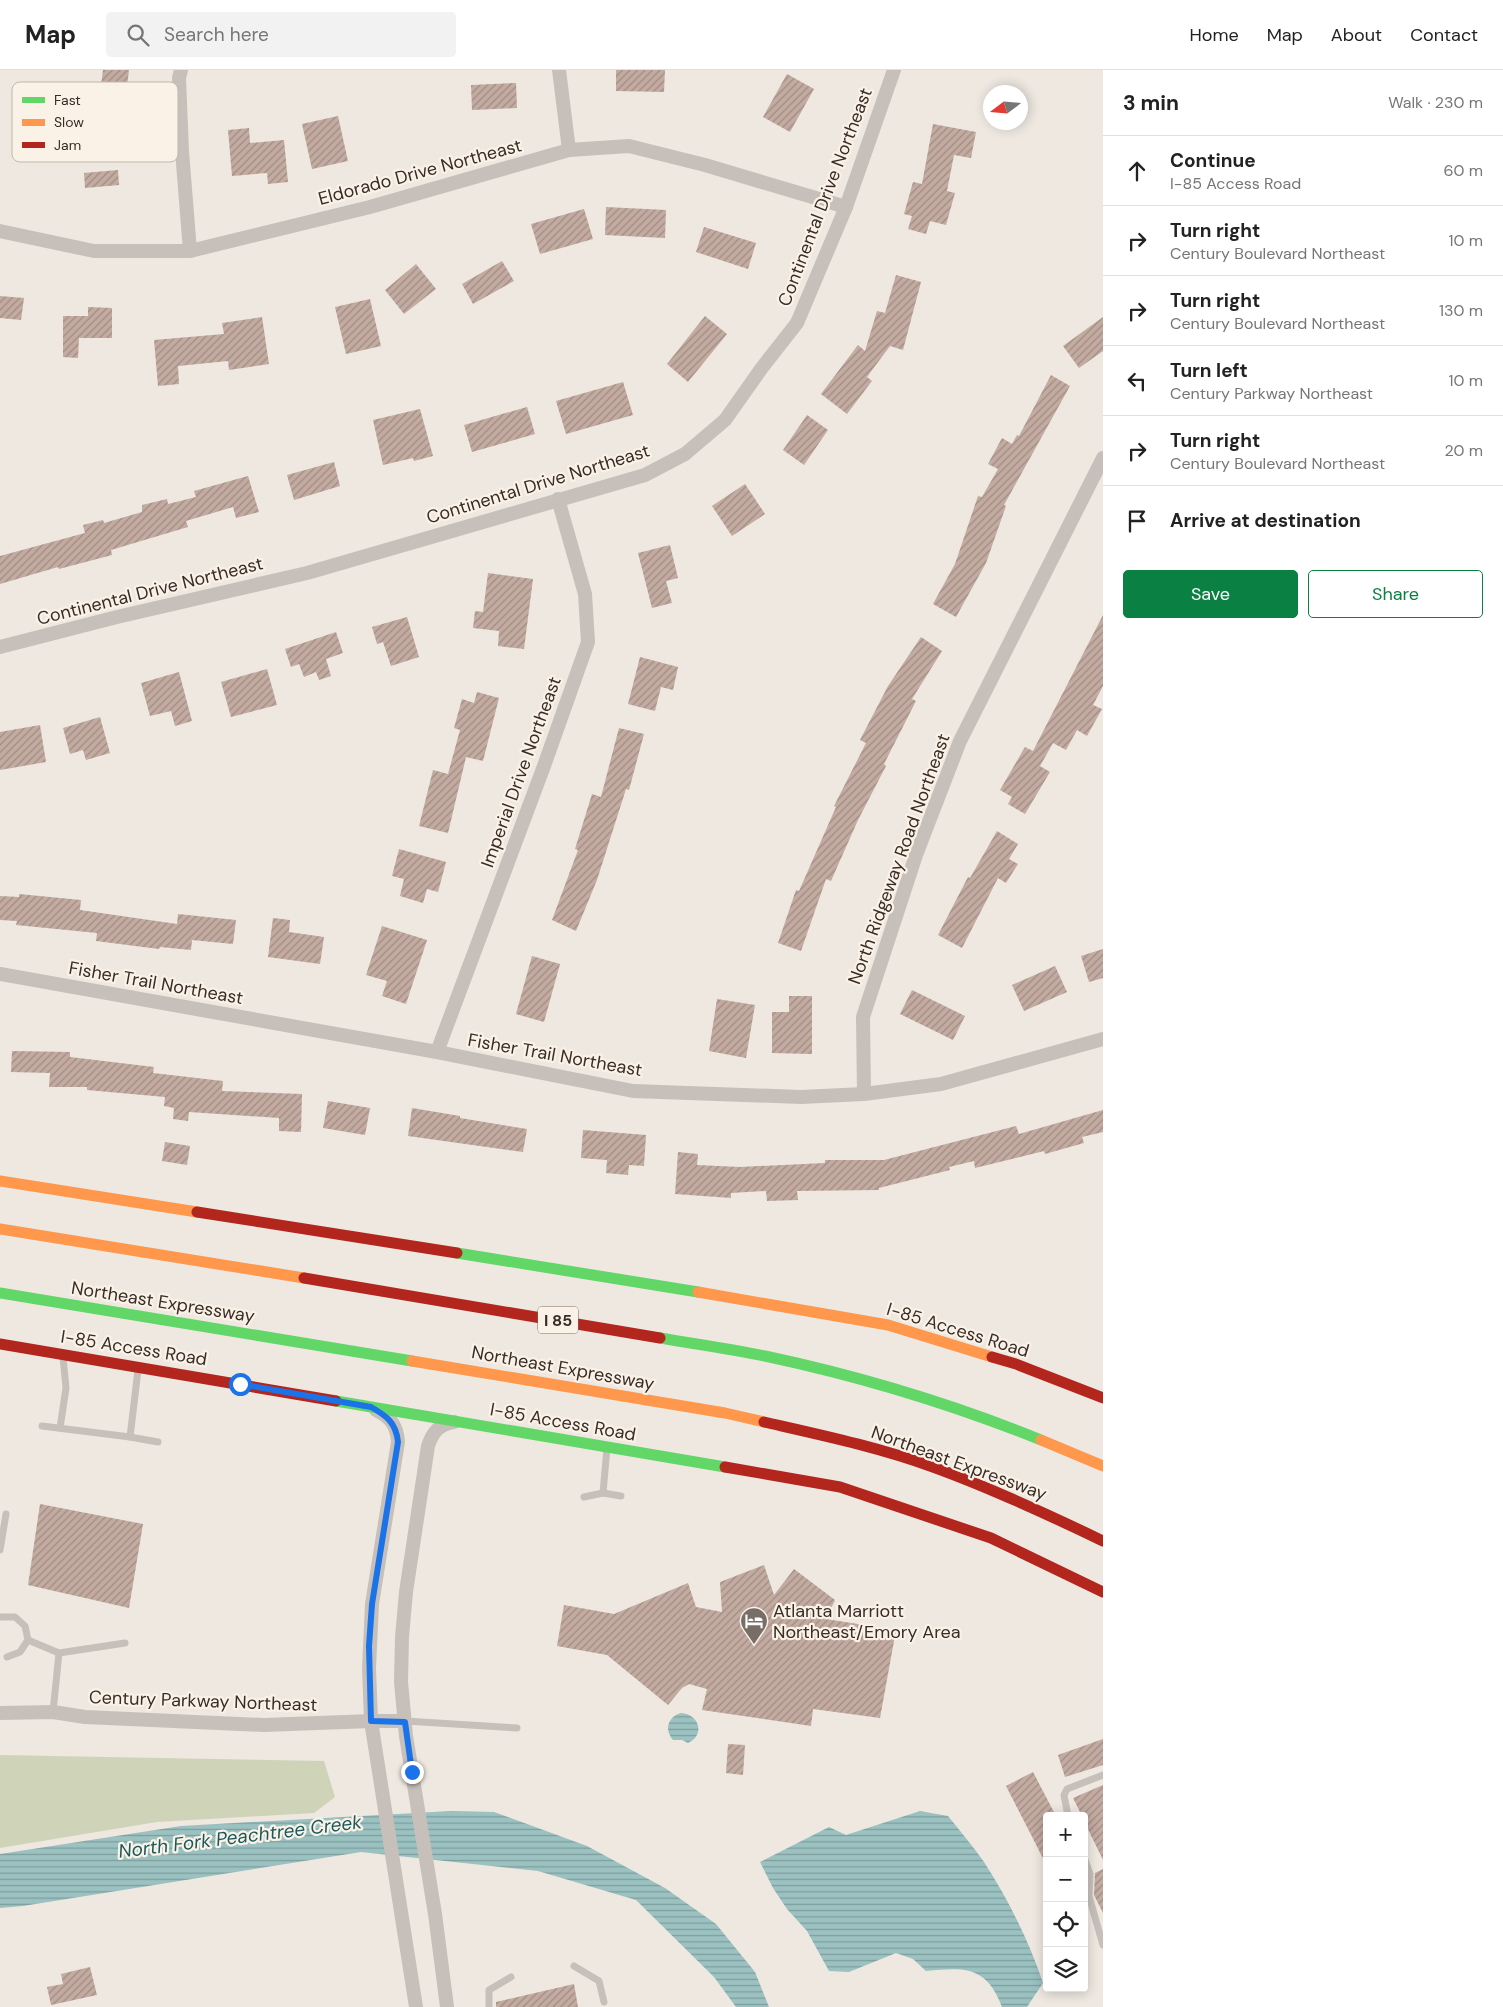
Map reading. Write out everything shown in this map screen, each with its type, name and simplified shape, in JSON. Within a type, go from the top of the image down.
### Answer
[{"type":"main road","name":"I-85 Access Road","points":[[0,1181],[648,1283],[888,1325],[1016,1364],[1103,1398]]},
{"type":"main road","name":"I 85","points":[[0,1229],[508,1311],[765,1356],[893,1388],[987,1418],[1103,1466]]},
{"type":"main road","name":"Northeast Expressway","points":[[0,1293],[725,1413],[855,1443],[932,1467],[1034,1508],[1103,1541]]},
{"type":"main road","name":"I-85 Access Road","points":[[0,1344],[840,1487],[990,1538],[1103,1592]]},
{"type":"street","points":[[181,70],[179,78],[182,151],[190,251]]},
{"type":"street","points":[[560,70],[569,150]]},
{"type":"street","name":"Continental Drive Northeast","points":[[0,647],[307,572],[645,475],[685,454],[724,420],[761,368],[797,323],[846,207],[894,70]]},
{"type":"street","name":"Eldorado Drive Northeast","points":[[0,230],[94,251],[190,251],[370,207],[569,150],[629,146],[705,165],[846,207]]},
{"type":"street","name":"North Ridgeway Road Northeast","points":[[864,1094],[862,1017],[916,855],[960,741],[1103,458]]},
{"type":"street","name":"Imperial Drive Northeast","points":[[437,1052],[544,766],[588,642],[585,594],[558,499]]},
{"type":"street","name":"Fisher Trail Northeast","points":[[0,974],[437,1052],[633,1090],[801,1097],[864,1094],[941,1084],[1103,1039]]},
{"type":"street","points":[[371,1407],[391,1420],[395,1426],[398,1442],[371,1614],[369,1653],[371,1721],[401,1902],[416,2007]]},
{"type":"street","points":[[447,2007],[435,1914],[405,1722],[401,1661],[403,1614],[428,1446],[431,1437],[438,1428],[458,1422]]},
{"type":"street","name":"Century Parkway Northeast","points":[[0,1713],[53,1712],[85,1717],[264,1725],[371,1721],[405,1722]]},
{"type":"lane","points":[[60,1428],[66,1388],[63,1354]]},
{"type":"lane","points":[[130,1437],[138,1367]]},
{"type":"lane","points":[[42,1426],[158,1442]]},
{"type":"lane","points":[[603,1493],[607,1447]]},
{"type":"lane","points":[[584,1497],[603,1493],[621,1496]]},
{"type":"lane","points":[[0,1550],[6,1514]]},
{"type":"lane","points":[[0,1616],[14,1617],[25,1626],[28,1640],[20,1652],[7,1656]]},
{"type":"lane","points":[[28,1640],[59,1653],[125,1643]]},
{"type":"lane","points":[[53,1712],[59,1653]]},
{"type":"lane","points":[[405,1722],[517,1728]]},
{"type":"lane","points":[[1067,1812],[1064,1795],[1067,1789],[1103,1775]]},
{"type":"lane","points":[[1088,1868],[1090,1874],[1089,1896],[1103,1945]]},
{"type":"lane","points":[[574,1966],[599,1982],[604,2002]]},
{"type":"lane","points":[[489,2007],[489,1990],[511,1977]]},
{"type":"green space","points":[[0,1755],[324,1761],[335,1797],[314,1813],[157,1822],[0,1848]]},
{"type":"water","points":[[681,1713],[692,1717],[698,1725],[697,1735],[688,1743],[682,1740],[673,1740],[668,1728],[670,1720]]},
{"type":"water","name":"North Fork Peachtree Creek","points":[[451,1811],[494,1812],[587,1846],[665,1888],[716,1924],[755,1972],[769,2007],[736,2007],[714,1977],[636,1900],[538,1871],[361,1852],[23,1906],[0,1908],[0,1854],[181,1826]]},
{"type":"water","points":[[920,1811],[948,1816],[984,1862],[1010,1905],[1025,1936],[1043,1983],[1027,2007],[1002,2007],[989,1984],[973,1972],[952,1969],[926,1971],[913,1959],[896,1953],[849,1972],[829,1971],[807,1931],[787,1909],[773,1888],[760,1862],[829,1827],[846,1835]]},
{"type":"building","points":[[103,70],[129,70],[128,82],[101,82]]},
{"type":"building","points":[[616,70],[665,70],[664,92],[616,91]]},
{"type":"building","points":[[787,74],[814,89],[790,132],[763,117]]},
{"type":"building","points":[[516,83],[517,108],[472,110],[471,85]]},
{"type":"building","points":[[338,116],[348,161],[312,169],[302,124]]},
{"type":"building","points":[[933,124],[976,132],[971,158],[954,155],[947,191],[955,193],[946,225],[930,221],[926,234],[908,229],[912,216],[904,214],[913,182],[922,184]]},
{"type":"building","points":[[249,128],[250,143],[284,140],[288,182],[268,184],[267,173],[232,176],[228,130]]},
{"type":"building","points":[[118,170],[119,185],[85,188],[84,173]]},
{"type":"building","points":[[606,207],[666,210],[665,238],[605,235]]},
{"type":"building","points":[[584,209],[593,239],[540,254],[531,224]]},
{"type":"building","points":[[704,227],[756,243],[748,269],[696,252]]},
{"type":"building","points":[[502,261],[514,281],[473,304],[462,284]]},
{"type":"building","points":[[416,264],[436,289],[404,314],[385,290]]},
{"type":"building","points":[[896,275],[921,282],[903,350],[890,346],[867,377],[872,381],[847,414],[821,394],[858,345],[865,351],[877,311],[885,313]]},
{"type":"building","points":[[0,296],[24,298],[21,320],[0,318]]},
{"type":"building","points":[[370,299],[381,346],[346,354],[335,307]]},
{"type":"building","points":[[88,307],[112,308],[112,338],[79,338],[78,358],[63,357],[63,316],[88,316]]},
{"type":"building","points":[[705,316],[727,334],[688,382],[667,364]]},
{"type":"building","points":[[262,317],[269,364],[229,370],[228,361],[178,366],[179,384],[158,386],[154,340],[224,334],[222,323]]},
{"type":"building","points":[[1103,317],[1103,351],[1079,368],[1063,346]]},
{"type":"building","points":[[1051,375],[1070,386],[1004,505],[1006,506],[986,563],[956,617],[933,604],[955,564],[978,496],[982,497],[998,469],[988,464],[1002,438],[1012,444],[1017,435],[1019,436]]},
{"type":"building","points":[[623,382],[633,415],[566,434],[556,401]]},
{"type":"building","points":[[527,407],[535,434],[472,452],[464,425]]},
{"type":"building","points":[[420,409],[433,456],[414,461],[413,458],[383,465],[373,420]]},
{"type":"building","points":[[807,415],[828,430],[804,465],[783,450]]},
{"type":"building","points":[[334,462],[340,486],[294,500],[287,475]]},
{"type":"building","points":[[248,476],[259,512],[236,518],[233,507],[186,521],[188,527],[111,550],[112,555],[59,569],[58,567],[0,584],[0,556],[85,533],[83,525],[103,520],[104,523],[142,512],[142,505],[167,499],[168,504],[196,497],[194,491]]},
{"type":"building","points":[[745,484],[765,514],[732,536],[712,506]]},
{"type":"building","points":[[670,545],[678,578],[666,581],[672,603],[652,608],[638,553]]},
{"type":"building","points":[[488,573],[533,579],[524,649],[498,646],[499,631],[473,628],[475,611],[483,612]]},
{"type":"building","points":[[1103,615],[1103,686],[1093,705],[1102,709],[1087,736],[1077,730],[1066,750],[1053,743],[1040,766],[1050,772],[1025,814],[1008,804],[1012,797],[1000,790],[1025,747],[1033,751]]},
{"type":"building","points":[[407,617],[419,657],[391,666],[383,642],[377,644],[372,627]]},
{"type":"building","points":[[336,632],[343,653],[326,659],[331,676],[319,680],[316,672],[304,677],[299,664],[291,667],[285,649]]},
{"type":"building","points":[[921,637],[942,651],[912,699],[916,701],[884,764],[886,766],[858,820],[831,881],[826,879],[801,951],[778,943],[796,890],[799,891],[836,807],[834,806],[866,743],[860,740],[888,686]]},
{"type":"building","points":[[640,657],[678,667],[673,690],[661,687],[655,711],[628,704]]},
{"type":"building","points":[[267,669],[277,705],[231,717],[221,682]]},
{"type":"building","points":[[179,672],[192,721],[175,726],[171,711],[150,716],[141,683]]},
{"type":"building","points":[[477,692],[499,698],[483,761],[466,757],[448,833],[419,826],[433,770],[448,774],[460,730],[454,728],[462,699],[474,703]]},
{"type":"building","points":[[100,717],[110,753],[86,760],[83,750],[70,754],[63,728]]},
{"type":"building","points":[[40,725],[46,762],[0,770],[0,732]]},
{"type":"building","points":[[619,728],[644,734],[629,790],[626,789],[597,880],[576,931],[552,920],[578,850],[575,849],[592,794],[601,797]]},
{"type":"building","points":[[997,831],[1018,844],[1009,859],[1018,864],[1006,883],[998,878],[962,948],[938,935],[968,877],[970,878]]},
{"type":"building","points":[[399,849],[446,862],[438,892],[427,889],[423,903],[400,896],[404,879],[392,876]]},
{"type":"building","points":[[19,894],[81,900],[80,910],[177,924],[178,914],[236,920],[233,944],[192,940],[191,950],[160,947],[159,949],[96,941],[97,933],[16,925],[17,921],[0,920],[0,896],[19,897]]},
{"type":"building","points":[[273,918],[290,920],[289,932],[324,937],[320,964],[268,957]]},
{"type":"building","points":[[382,926],[427,940],[406,1004],[382,996],[387,981],[366,975]]},
{"type":"building","points":[[1103,949],[1103,978],[1089,982],[1081,956]]},
{"type":"building","points":[[532,956],[560,964],[544,1022],[516,1014]]},
{"type":"building","points":[[1055,966],[1067,992],[1024,1011],[1012,985]]},
{"type":"building","points":[[912,990],[965,1016],[953,1040],[900,1014]]},
{"type":"building","points":[[789,996],[812,996],[812,1054],[772,1053],[772,1012],[789,1012]]},
{"type":"building","points":[[717,999],[755,1005],[746,1058],[709,1051]]},
{"type":"building","points":[[12,1051],[70,1052],[70,1057],[154,1067],[153,1073],[223,1081],[222,1091],[302,1094],[301,1132],[279,1131],[279,1118],[189,1112],[188,1121],[173,1119],[174,1108],[164,1106],[165,1097],[87,1090],[87,1087],[49,1087],[50,1073],[11,1072]]},
{"type":"building","points":[[328,1101],[370,1108],[365,1135],[323,1128]]},
{"type":"building","points":[[412,1108],[527,1129],[523,1152],[408,1136]]},
{"type":"building","points":[[1103,1110],[1103,1132],[1082,1137],[1084,1143],[1045,1154],[1044,1151],[975,1168],[974,1161],[949,1167],[950,1170],[879,1188],[879,1190],[797,1191],[798,1200],[767,1201],[766,1191],[731,1193],[731,1198],[675,1194],[678,1152],[698,1154],[697,1165],[740,1167],[825,1163],[825,1160],[884,1160],[1016,1126],[1019,1134]]},
{"type":"building","points":[[583,1130],[646,1135],[644,1166],[629,1165],[628,1175],[606,1173],[607,1160],[581,1158]]},
{"type":"building","points":[[165,1142],[190,1146],[187,1165],[162,1161]]},
{"type":"building","points":[[40,1504],[143,1524],[129,1608],[28,1585]]},
{"type":"building","name":"Atlanta Marriott Northeast/Emory Area","points":[[764,1565],[774,1595],[794,1569],[835,1600],[826,1619],[896,1630],[880,1718],[813,1709],[811,1726],[702,1710],[707,1689],[689,1684],[682,1688],[668,1705],[607,1655],[557,1646],[564,1605],[614,1614],[688,1583],[696,1607],[722,1612],[720,1582]]},
{"type":"building","points":[[1103,1739],[1103,1765],[1065,1777],[1058,1755]]},
{"type":"building","points":[[728,1744],[745,1745],[743,1775],[726,1773]]},
{"type":"building","points":[[1033,1772],[1054,1812],[1043,1812],[1043,1858],[1006,1786]]},
{"type":"building","points":[[1103,1785],[1103,1860],[1088,1829],[1088,1812],[1080,1812],[1073,1798]]},
{"type":"building","points":[[1103,1869],[1103,1913],[1094,1895],[1095,1873]]},
{"type":"building","points":[[90,1967],[97,1995],[51,2005],[47,1987],[63,1984],[61,1974]]},
{"type":"building","points":[[574,1984],[578,2007],[496,2007],[496,2002]]},
{"type":"traffic: fast","points":[[457,1253],[698,1292]]},
{"type":"traffic: fast","points":[[0,1293],[412,1361]]},
{"type":"traffic: fast","points":[[660,1338],[765,1356],[835,1372],[974,1414],[1041,1440]]},
{"type":"traffic: fast","points":[[336,1401],[725,1467]]},
{"type":"traffic: slow","points":[[0,1181],[197,1212]]},
{"type":"traffic: slow","points":[[0,1229],[304,1278]]},
{"type":"traffic: slow","points":[[698,1292],[888,1325],[992,1357]]},
{"type":"traffic: slow","points":[[412,1361],[725,1413],[764,1422]]},
{"type":"traffic: slow","points":[[1041,1440],[1103,1466]]},
{"type":"traffic: jam","points":[[197,1212],[457,1253]]},
{"type":"traffic: jam","points":[[304,1278],[660,1338]]},
{"type":"traffic: jam","points":[[0,1344],[336,1401]]},
{"type":"traffic: jam","points":[[992,1357],[1016,1364],[1103,1398]]},
{"type":"traffic: jam","points":[[764,1422],[870,1447],[933,1467],[1019,1502],[1103,1541]]},
{"type":"traffic: jam","points":[[725,1467],[840,1487],[991,1538],[1103,1592]]},
{"type":"place","name":"Atlanta Marriott Northeast/Emory Area","points":[[754,1645]]},
{"type":"route","points":[[240,1384],[371,1407],[391,1420],[395,1426],[398,1442],[370,1624],[371,1721],[405,1722],[412,1772]]}]
